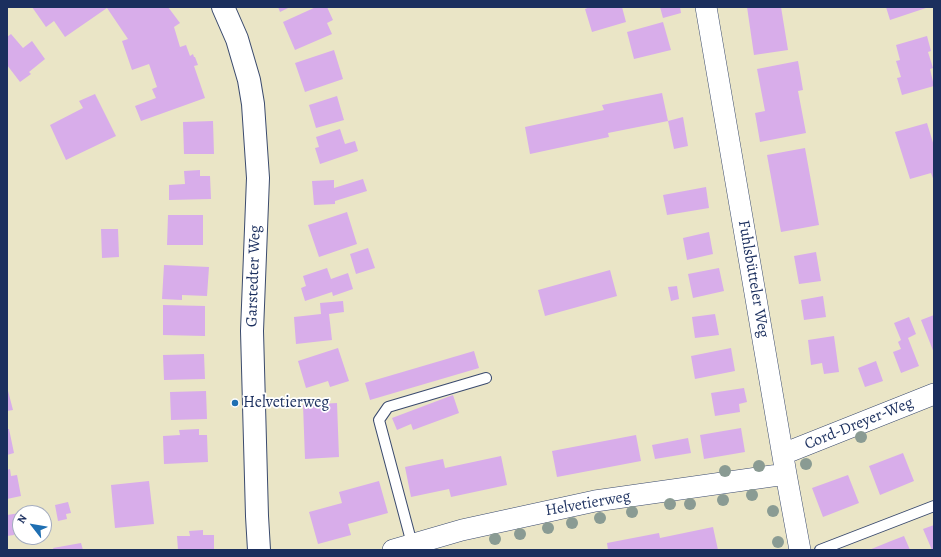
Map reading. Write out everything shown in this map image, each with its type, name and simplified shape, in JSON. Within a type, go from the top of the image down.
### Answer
[{"type":"main road","name":"Garstedter Weg","points":[[223,7],[237,39],[249,80],[253,104],[258,178],[252,331],[259,550]]},
{"type":"street","name":"Fuhlsbütteler Weg","points":[[706,7],[800,550]]},
{"type":"street","name":"Cord-Dreyer-Weg","points":[[783,454],[934,394]]},
{"type":"street","name":"Helvetierweg","points":[[403,547],[462,530],[594,501],[786,474]]},
{"type":"lane","points":[[403,547],[380,420],[388,407],[486,378]]},
{"type":"lane","points":[[820,550],[934,506]]},
{"type":"building","points":[[32,7],[168,7],[180,23],[174,27],[180,47],[186,45],[190,56],[193,54],[195,57],[198,65],[194,66],[205,98],[141,121],[135,106],[156,98],[152,89],[157,87],[149,64],[132,70],[122,41],[128,39],[107,8],[65,37],[54,21],[46,27]]},
{"type":"building","points":[[278,7],[290,7],[280,12]]},
{"type":"building","points":[[316,7],[327,7],[333,20],[327,23],[332,34],[295,50],[283,22]]},
{"type":"building","points":[[590,7],[622,7],[626,22],[592,32],[585,9]]},
{"type":"building","points":[[660,7],[680,7],[681,13],[663,18]]},
{"type":"building","points":[[747,7],[781,7],[788,50],[754,55]]},
{"type":"building","points":[[886,7],[929,7],[890,20]]},
{"type":"building","points":[[663,22],[671,50],[634,59],[627,32]]},
{"type":"building","points":[[11,34],[23,48],[32,41],[45,59],[29,72],[31,74],[20,82],[7,65],[7,37]]},
{"type":"building","points":[[927,36],[931,51],[928,52],[933,68],[930,69],[934,86],[902,95],[897,78],[901,77],[896,61],[900,60],[896,45]]},
{"type":"building","points":[[334,50],[343,79],[305,92],[295,63]]},
{"type":"building","points":[[798,61],[803,90],[798,91],[806,133],[760,142],[755,113],[765,111],[757,69]]},
{"type":"building","points":[[662,93],[668,121],[608,133],[609,137],[530,154],[525,127],[604,110],[602,105]]},
{"type":"building","points":[[95,94],[116,136],[66,160],[50,125],[83,108],[79,101]]},
{"type":"building","points":[[337,96],[344,120],[316,128],[309,105]]},
{"type":"building","points":[[683,117],[688,146],[674,149],[668,121]]},
{"type":"building","points":[[213,121],[214,154],[184,154],[183,122]]},
{"type":"building","points":[[927,123],[934,146],[934,181],[931,173],[910,179],[895,132]]},
{"type":"building","points":[[340,129],[345,144],[355,141],[358,151],[320,164],[315,148],[319,147],[316,137]]},
{"type":"building","points":[[805,148],[819,225],[781,232],[767,155]]},
{"type":"building","points":[[200,170],[200,176],[210,176],[211,199],[169,200],[169,185],[185,184],[184,171]]},
{"type":"building","points":[[363,179],[367,191],[335,201],[335,204],[314,205],[312,181],[334,180],[334,188]]},
{"type":"building","points":[[706,187],[709,208],[667,215],[663,195]]},
{"type":"building","points":[[347,212],[357,244],[319,257],[308,225]]},
{"type":"building","points":[[168,215],[203,215],[203,245],[167,245]]},
{"type":"building","points":[[101,229],[118,229],[119,257],[102,258]]},
{"type":"building","points":[[709,232],[713,254],[687,260],[683,238]]},
{"type":"building","points":[[368,248],[375,268],[356,274],[350,254]]},
{"type":"building","points":[[816,252],[821,281],[799,284],[794,256]]},
{"type":"building","points":[[164,265],[209,267],[207,296],[182,295],[182,300],[162,299]]},
{"type":"building","points":[[327,268],[331,279],[348,273],[353,289],[333,296],[332,292],[305,301],[301,288],[306,286],[303,276]]},
{"type":"building","points":[[719,268],[724,291],[693,298],[688,274]]},
{"type":"building","points":[[610,270],[617,296],[545,316],[538,290]]},
{"type":"building","points":[[677,286],[679,299],[671,301],[668,287]]},
{"type":"building","points":[[823,296],[826,317],[804,320],[801,300]]},
{"type":"building","points":[[343,301],[344,312],[329,314],[332,340],[296,344],[294,317],[321,314],[320,303]]},
{"type":"building","points":[[163,305],[205,306],[205,336],[163,335]]},
{"type":"building","points":[[715,314],[719,335],[695,338],[692,317]]},
{"type":"building","points":[[934,315],[934,353],[921,320]]},
{"type":"building","points":[[909,317],[916,334],[908,338],[919,366],[901,373],[893,352],[901,349],[898,342],[901,340],[894,323]]},
{"type":"building","points":[[834,336],[839,372],[824,374],[822,363],[811,365],[808,340]]},
{"type":"building","points":[[338,348],[349,381],[330,387],[328,381],[306,388],[298,361]]},
{"type":"building","points":[[731,348],[735,371],[695,379],[691,356]]},
{"type":"building","points":[[474,351],[479,368],[370,400],[365,383]]},
{"type":"building","points":[[204,354],[205,379],[164,380],[163,355]]},
{"type":"building","points":[[876,361],[883,381],[865,387],[858,368]]},
{"type":"building","points":[[7,387],[13,410],[7,411]]},
{"type":"building","points":[[744,388],[747,402],[739,404],[740,412],[715,416],[711,393]]},
{"type":"building","points":[[206,391],[207,419],[171,420],[170,392]]},
{"type":"building","points":[[453,395],[459,413],[413,430],[411,424],[397,430],[392,418]]},
{"type":"building","points":[[337,403],[339,457],[305,459],[303,405]]},
{"type":"building","points":[[741,428],[745,452],[704,459],[700,435]]},
{"type":"building","points":[[7,429],[9,429],[14,453],[7,455]]},
{"type":"building","points":[[199,429],[199,435],[207,435],[208,462],[164,464],[163,436],[180,435],[179,430]]},
{"type":"building","points":[[636,435],[641,461],[557,477],[552,451]]},
{"type":"building","points":[[688,438],[691,453],[655,459],[652,445]]},
{"type":"building","points":[[903,453],[914,481],[880,495],[869,466]]},
{"type":"building","points":[[501,456],[507,485],[451,497],[449,489],[411,497],[405,467],[443,459],[445,468]]},
{"type":"building","points":[[10,469],[11,476],[17,475],[21,496],[7,499],[7,470]]},
{"type":"building","points":[[848,475],[859,503],[823,517],[812,488]]},
{"type":"building","points":[[149,481],[154,524],[115,528],[111,485]]},
{"type":"building","points":[[379,481],[388,513],[348,524],[351,535],[318,544],[309,512],[342,503],[339,492]]},
{"type":"building","points":[[68,502],[71,513],[66,514],[67,519],[58,521],[55,505]]},
{"type":"building","points":[[12,514],[12,535],[7,536],[7,515]]},
{"type":"building","points":[[934,525],[934,550],[932,550],[923,529]]},
{"type":"building","points":[[713,527],[718,550],[608,550],[607,543],[659,533],[660,538]]},
{"type":"building","points":[[203,530],[203,535],[214,535],[214,550],[178,550],[177,536],[190,536],[189,531]]},
{"type":"building","points":[[904,536],[910,550],[869,550],[891,541]]},
{"type":"building","points":[[81,543],[83,550],[54,550],[53,548]]},
{"type":"place","name":"Helvetierweg","points":[[235,403]]}]
